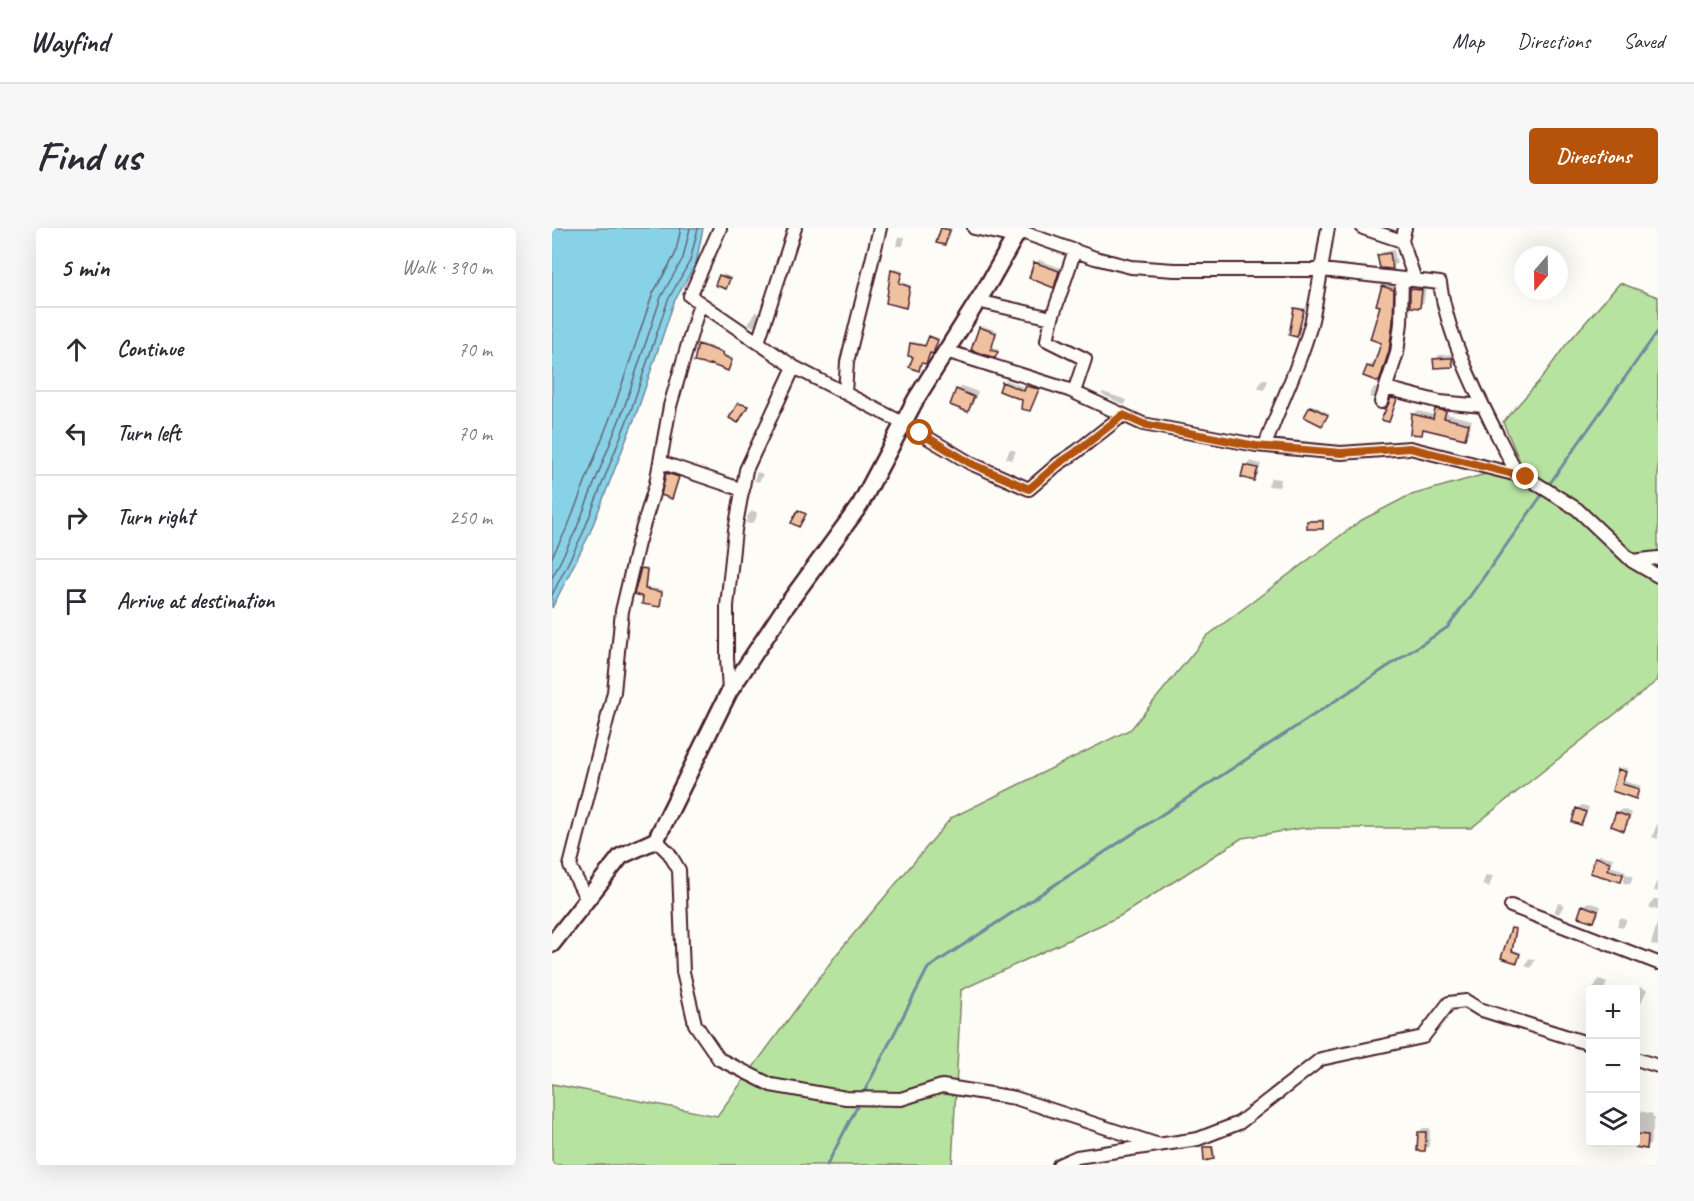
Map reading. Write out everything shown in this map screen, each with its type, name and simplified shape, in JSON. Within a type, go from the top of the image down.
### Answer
[{"type":"street","points":[[720,228],[690,296],[794,367],[903,423],[970,463],[1029,489],[1123,415]]},
{"type":"street","points":[[758,342],[795,228]]},
{"type":"street","points":[[845,393],[847,362],[880,228]]},
{"type":"street","points":[[974,228],[1022,232],[1131,267],[1174,270],[1322,270],[1440,283],[1443,307],[1483,406],[1516,474]]},
{"type":"street","points":[[1265,446],[1311,326],[1328,228]]},
{"type":"street","points":[[1364,228],[1404,234],[1408,280],[1397,353],[1382,402]]},
{"type":"street","points":[[552,944],[621,856],[656,840],[729,692],[784,609],[860,505],[903,423],[1018,232]]},
{"type":"street","points":[[1074,392],[1084,359],[1047,340],[1075,250]]},
{"type":"street","points":[[977,301],[1052,318]]},
{"type":"street","points":[[587,900],[570,866],[614,692],[622,611],[638,543],[656,484],[670,406],[700,303]]},
{"type":"street","points":[[946,351],[1074,392],[1143,424],[1265,446],[1341,453],[1410,448],[1526,477],[1577,509],[1632,561],[1658,576]]},
{"type":"street","points":[[729,692],[727,606],[735,530],[746,470],[794,367]]},
{"type":"street","points":[[1386,388],[1440,402],[1483,406]]},
{"type":"street","points":[[660,462],[742,490]]},
{"type":"street","points":[[1632,561],[1658,558]]},
{"type":"street","points":[[656,840],[669,853],[679,870],[683,972],[695,1024],[719,1059],[771,1084],[846,1098],[901,1099],[942,1086],[1015,1098],[1159,1145]]},
{"type":"street","points":[[1511,906],[1658,963]]},
{"type":"street","points":[[1059,1165],[1077,1157],[1198,1139],[1239,1123],[1321,1059],[1423,1037],[1449,1004],[1466,1001],[1479,1010],[1586,1043]]},
{"type":"street","points":[[1640,1061],[1658,1066]]},
{"type":"green space","points":[[1620,283],[1658,297],[1658,680],[1471,828],[1303,828],[1242,838],[1120,916],[961,990],[952,1165],[552,1165],[552,1084],[717,1116],[836,955],[951,818],[1131,729],[1207,636],[1360,521],[1408,496],[1521,464],[1503,422]]},
{"type":"water","points":[[552,228],[703,228],[696,263],[674,302],[637,412],[589,535],[552,608]]},
{"type":"building","points":[[941,228],[950,230],[945,245],[936,243]]},
{"type":"building","points":[[1390,253],[1393,269],[1380,268],[1377,255]]},
{"type":"building","points":[[1034,262],[1059,271],[1054,288],[1029,278]]},
{"type":"building","points":[[891,270],[902,273],[899,283],[910,287],[906,308],[886,303]]},
{"type":"building","points":[[719,275],[730,279],[726,289],[715,285]]},
{"type":"building","points":[[1382,286],[1394,290],[1393,322],[1389,351],[1379,382],[1363,376],[1367,366],[1373,368],[1381,343],[1370,339],[1380,306],[1376,305]]},
{"type":"building","points":[[1410,289],[1422,290],[1420,308],[1410,307]]},
{"type":"building","points":[[1294,308],[1304,310],[1297,337],[1289,335]]},
{"type":"building","points":[[979,327],[996,333],[991,350],[998,352],[995,358],[971,350]]},
{"type":"building","points":[[929,336],[938,340],[933,354],[930,353],[926,364],[921,363],[919,371],[909,367],[913,357],[908,356],[910,343],[925,346]]},
{"type":"building","points":[[698,344],[723,353],[722,355],[732,360],[728,371],[710,364],[694,362]]},
{"type":"building","points":[[1452,358],[1453,367],[1434,368],[1433,359]]},
{"type":"building","points":[[1002,382],[1024,391],[1026,386],[1039,389],[1030,411],[1021,409],[1022,400],[999,391]]},
{"type":"building","points":[[956,389],[974,397],[968,412],[950,405]]},
{"type":"building","points":[[1391,398],[1397,399],[1389,422],[1381,420]]},
{"type":"building","points":[[738,403],[748,406],[738,423],[729,418]]},
{"type":"building","points":[[1310,406],[1328,415],[1322,426],[1304,417]]},
{"type":"building","points":[[1435,409],[1446,411],[1444,418],[1469,424],[1465,439],[1423,429],[1422,435],[1410,434],[1412,414],[1433,419]]},
{"type":"building","points":[[1244,465],[1258,468],[1254,481],[1241,477]]},
{"type":"building","points":[[666,473],[679,477],[672,499],[661,495]]},
{"type":"building","points":[[798,510],[806,514],[799,527],[791,523]]},
{"type":"building","points":[[1307,521],[1323,521],[1323,529],[1307,529]]},
{"type":"building","points":[[641,568],[647,569],[645,589],[662,592],[660,607],[642,604],[643,597],[634,594]]},
{"type":"building","points":[[1618,769],[1626,772],[1622,784],[1639,789],[1636,799],[1612,791]]},
{"type":"building","points":[[1576,808],[1586,812],[1581,825],[1572,822]]},
{"type":"building","points":[[1616,812],[1629,817],[1624,831],[1611,826]]},
{"type":"building","points":[[1595,857],[1610,862],[1608,870],[1623,874],[1621,882],[1590,873]]},
{"type":"building","points":[[1582,905],[1598,911],[1594,922],[1578,917]]},
{"type":"building","points":[[1511,928],[1516,929],[1512,951],[1520,954],[1517,963],[1501,958]]},
{"type":"building","points":[[1418,1132],[1426,1132],[1425,1151],[1417,1151]]},
{"type":"building","points":[[1640,1134],[1648,1135],[1647,1149],[1635,1147],[1640,1147]]},
{"type":"building","points":[[1203,1147],[1212,1147],[1214,1159],[1204,1161]]},
{"type":"waterway","points":[[1548,486],[1658,331]]},
{"type":"waterway","points":[[863,1094],[928,968],[1448,627],[1544,492]]},
{"type":"waterway","points":[[827,1165],[859,1103]]},
{"type":"route","points":[[920,433],[970,463],[1029,489],[1037,480],[1123,415],[1143,424],[1256,446],[1341,453],[1410,448],[1526,477]]}]
